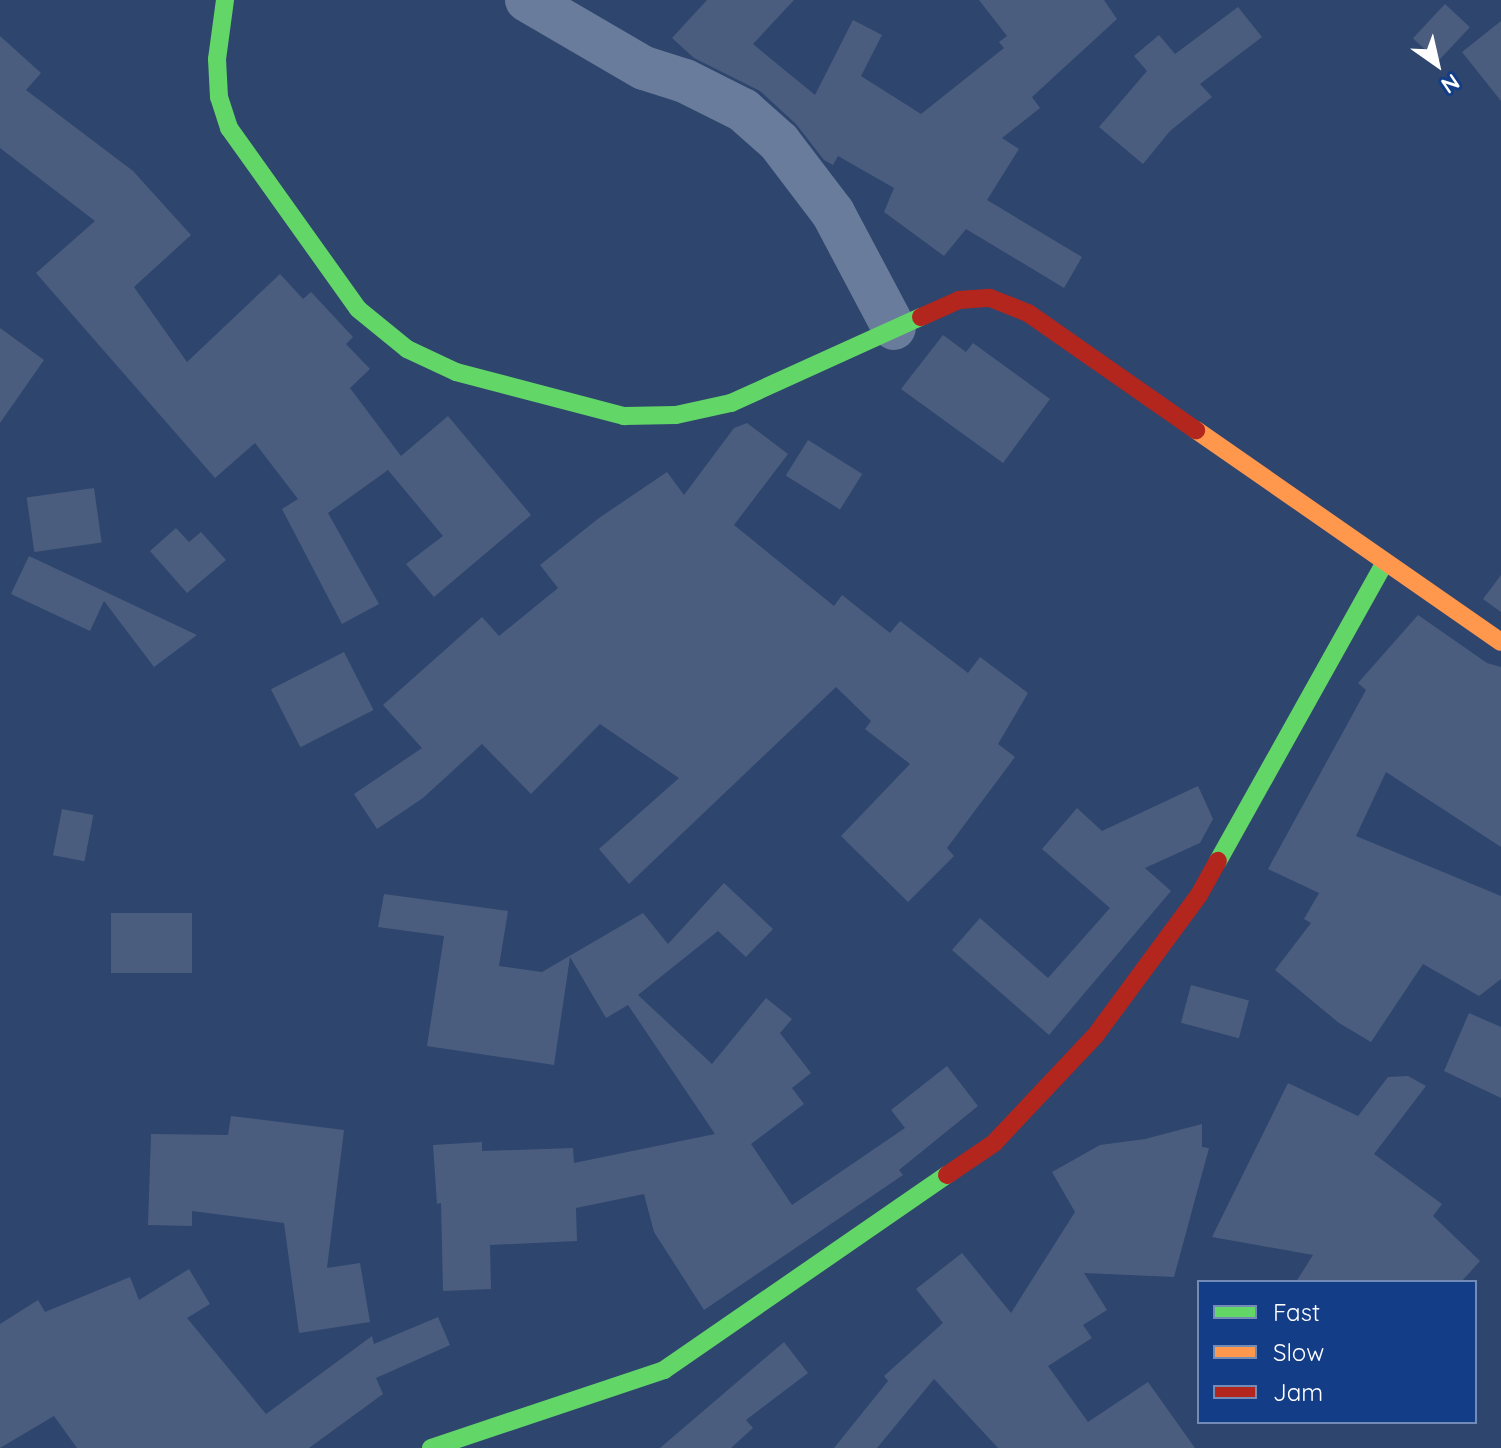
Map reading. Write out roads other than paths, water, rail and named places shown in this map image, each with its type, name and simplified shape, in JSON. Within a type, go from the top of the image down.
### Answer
[{"type":"street","points":[[225,0],[217,59],[219,97],[229,128],[358,309],[407,349],[456,372],[624,416],[676,415],[731,403],[959,300],[990,298],[1028,313],[1384,564],[1501,642]]},
{"type":"street","points":[[527,0],[644,68],[685,81],[743,110],[779,142],[833,213],[894,328]]},
{"type":"street","points":[[431,1448],[664,1370],[994,1143],[1095,1036],[1199,895],[1384,564]]}]
